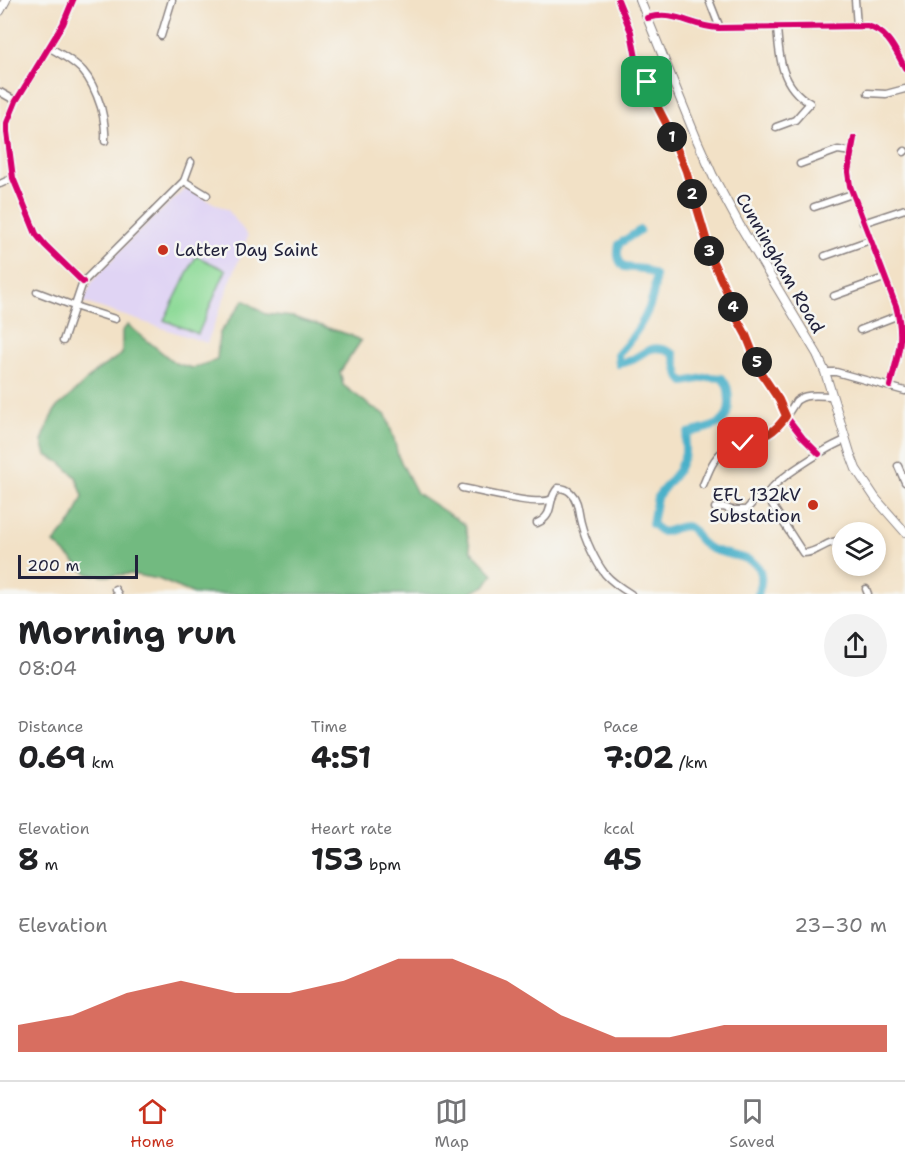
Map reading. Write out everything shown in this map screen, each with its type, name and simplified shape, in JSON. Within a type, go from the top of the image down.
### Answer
[{"type":"main road","points":[[0,11],[6,0]]},
{"type":"main road","name":"Cunningham Road","points":[[640,0],[717,184],[817,354],[825,372],[852,459],[862,480],[905,532]]},
{"type":"street","points":[[73,0],[50,48],[16,101],[7,123],[7,132],[13,178],[36,234],[83,282]]},
{"type":"street","points":[[161,36],[172,0]]},
{"type":"street","points":[[618,0],[631,32],[636,58],[686,171],[713,262],[732,303],[735,315],[746,335],[761,373],[779,400],[786,416],[819,454]]},
{"type":"street","points":[[709,0],[720,28]]},
{"type":"street","points":[[855,0],[856,26]]},
{"type":"street","points":[[647,18],[670,16],[704,27],[720,28],[856,26],[876,28],[893,45],[905,68]]},
{"type":"street","points":[[776,127],[795,120],[810,103],[793,90],[786,77],[779,55],[777,27]]},
{"type":"street","points":[[50,48],[69,58],[89,77],[102,111],[106,131],[105,141]]},
{"type":"street","points":[[868,93],[886,94],[905,88]]},
{"type":"street","points":[[0,92],[16,101]]},
{"type":"street","points":[[854,138],[848,172],[852,194],[899,315],[903,337],[890,386]]},
{"type":"street","points":[[800,164],[838,150],[850,152]]},
{"type":"street","points":[[63,340],[83,282],[184,181],[191,162]]},
{"type":"street","points":[[0,184],[13,178]]},
{"type":"street","points":[[184,181],[207,195]]},
{"type":"street","points":[[814,207],[852,194]]},
{"type":"street","points":[[864,223],[905,210]]},
{"type":"street","points":[[825,256],[870,240]]},
{"type":"street","points":[[834,296],[884,278]]},
{"type":"street","points":[[37,292],[115,319]]},
{"type":"street","points":[[861,330],[899,315]]},
{"type":"street","points":[[825,372],[836,372],[905,390]]},
{"type":"street","points":[[703,485],[719,454],[766,436],[780,425],[800,398],[832,396]]},
{"type":"street","points":[[715,508],[746,510],[754,501],[768,493],[780,480],[832,446],[846,440]]},
{"type":"street","points":[[898,466],[905,482]]},
{"type":"street","points":[[462,488],[523,500],[547,502],[552,499]]},
{"type":"street","points":[[537,523],[548,515],[553,494],[558,488],[570,492],[580,512],[580,522],[588,542],[605,574],[631,594]]},
{"type":"street","points":[[768,493],[772,505],[803,553],[832,543]]},
{"type":"shaded area","points":[[187,187],[228,210],[248,236],[207,343],[83,302],[92,282],[132,238]]},
{"type":"green space","points":[[196,256],[226,270],[198,334],[164,320]]},
{"type":"green space","points":[[244,300],[265,314],[293,317],[350,335],[361,341],[340,372],[343,385],[386,415],[398,456],[417,493],[465,525],[471,551],[493,574],[485,586],[468,594],[194,594],[158,579],[131,574],[105,576],[88,574],[54,543],[73,520],[83,496],[76,477],[60,462],[46,455],[42,441],[57,407],[96,371],[122,354],[122,331],[128,325],[175,363],[192,368],[217,360],[219,334]]},
{"type":"waterway","points":[[640,230],[619,244],[619,259],[624,267],[644,269],[655,275],[655,286],[644,318],[618,354],[619,364],[651,349],[665,350],[674,354],[679,376],[684,382],[709,377],[722,378],[727,386],[729,401],[726,417],[717,425],[688,433],[685,454],[678,471],[657,497],[652,524],[662,532],[683,526],[689,527],[707,547],[747,559],[755,564],[760,570],[761,580],[758,594]]},
{"type":"cycle path","points":[[73,0],[63,24],[16,101],[7,123],[7,132],[13,178],[36,234],[83,282]]},
{"type":"cycle path","points":[[618,0],[631,32],[636,58],[669,129],[685,171],[705,240],[735,315],[746,335],[761,373],[779,400],[786,416],[819,454]]},
{"type":"cycle path","points":[[647,18],[675,17],[718,28],[867,26],[886,37],[905,68]]},
{"type":"cycle path","points":[[854,138],[848,172],[850,186],[899,318],[898,355],[890,386]]},
{"type":"place","name":"Latter Day Saint","points":[[163,250]]},
{"type":"place","name":"EFL 132kV Substation","points":[[813,505]]},
{"type":"route","points":[[647,82],[686,171],[705,240],[720,279],[729,295],[735,315],[746,335],[761,373],[779,400],[786,416],[773,432],[743,443]]}]
